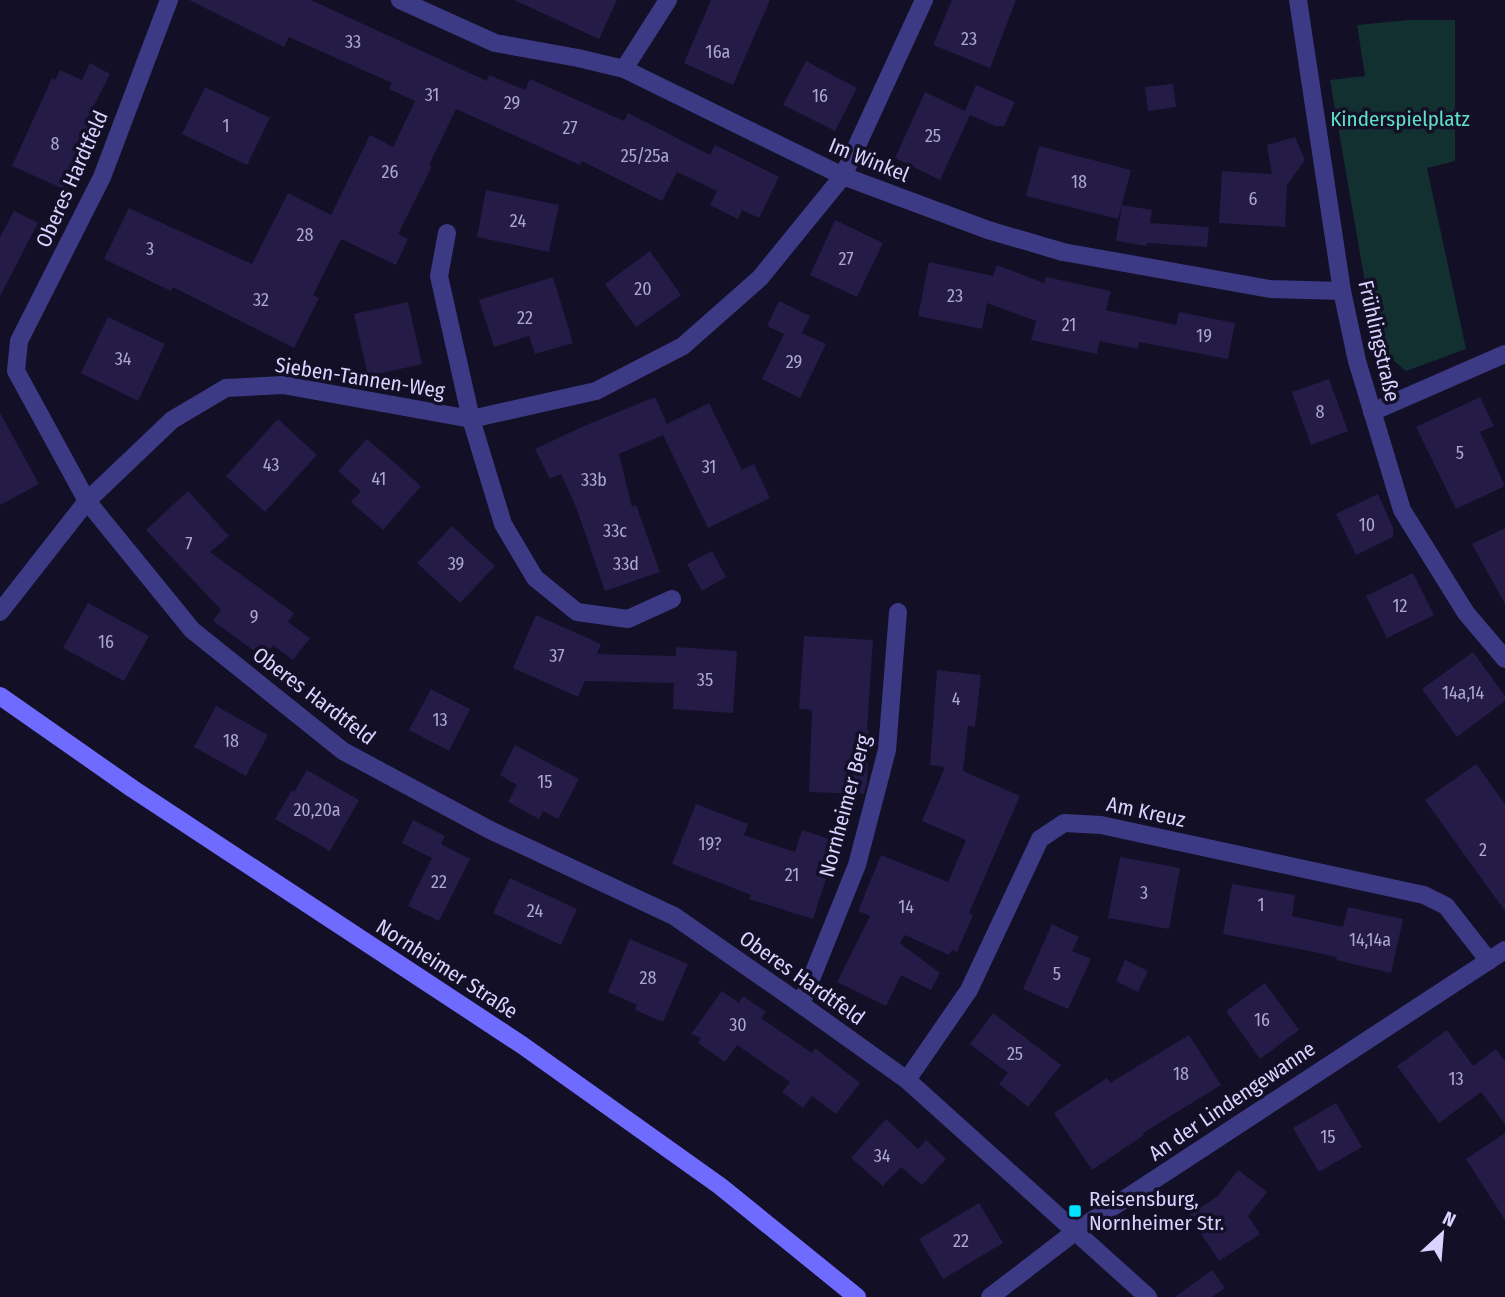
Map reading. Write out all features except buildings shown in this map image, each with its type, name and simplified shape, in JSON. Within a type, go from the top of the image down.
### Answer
[{"type":"street","name":"Oberes Hardtfeld","points":[[169,0],[103,177],[19,341],[16,371],[87,501],[192,630],[343,751],[490,830],[674,916],[907,1080],[1148,1297]]},
{"type":"street","name":"Im Winkel","points":[[400,0],[495,43],[624,69],[843,176],[988,230],[1063,252],[1270,289],[1342,291]]},
{"type":"street","points":[[624,69],[668,0]]},
{"type":"street","name":"Sieben-Tannen-Weg","points":[[0,612],[87,501],[172,420],[226,388],[283,385],[471,419],[596,391],[683,346],[760,278],[843,176],[924,0]]},
{"type":"street","name":"Frühlingstraße","points":[[1298,0],[1342,291],[1357,361],[1402,510],[1466,613],[1505,659]]},
{"type":"street","name":"Sieben-Tannen-Weg","points":[[447,233],[439,276],[471,419],[503,524],[535,578],[577,612],[628,619],[672,599]]},
{"type":"street","points":[[1372,412],[1505,354]]},
{"type":"street","name":"Nornheimer Berg","points":[[801,1004],[857,865],[887,750],[898,612]]},
{"type":"street","name":"Nornheimer Straße","points":[[0,696],[133,789],[533,1053],[720,1186],[857,1297]]},
{"type":"street","name":"Am Kreuz","points":[[907,1080],[969,990],[1040,839],[1064,823],[1101,825],[1424,895],[1446,906],[1489,961]]},
{"type":"street","name":"An der Lindengewanne","points":[[990,1297],[1076,1231],[1505,950]]},
{"type":"green space","name":"Kinderspielplatz","points":[[1408,20],[1455,20],[1455,161],[1427,168],[1466,349],[1406,371],[1376,346],[1330,80],[1365,76],[1357,25]]},
{"type":"place","name":"Reisensburg, Nornheimer Str.","points":[[1075,1211]]}]
